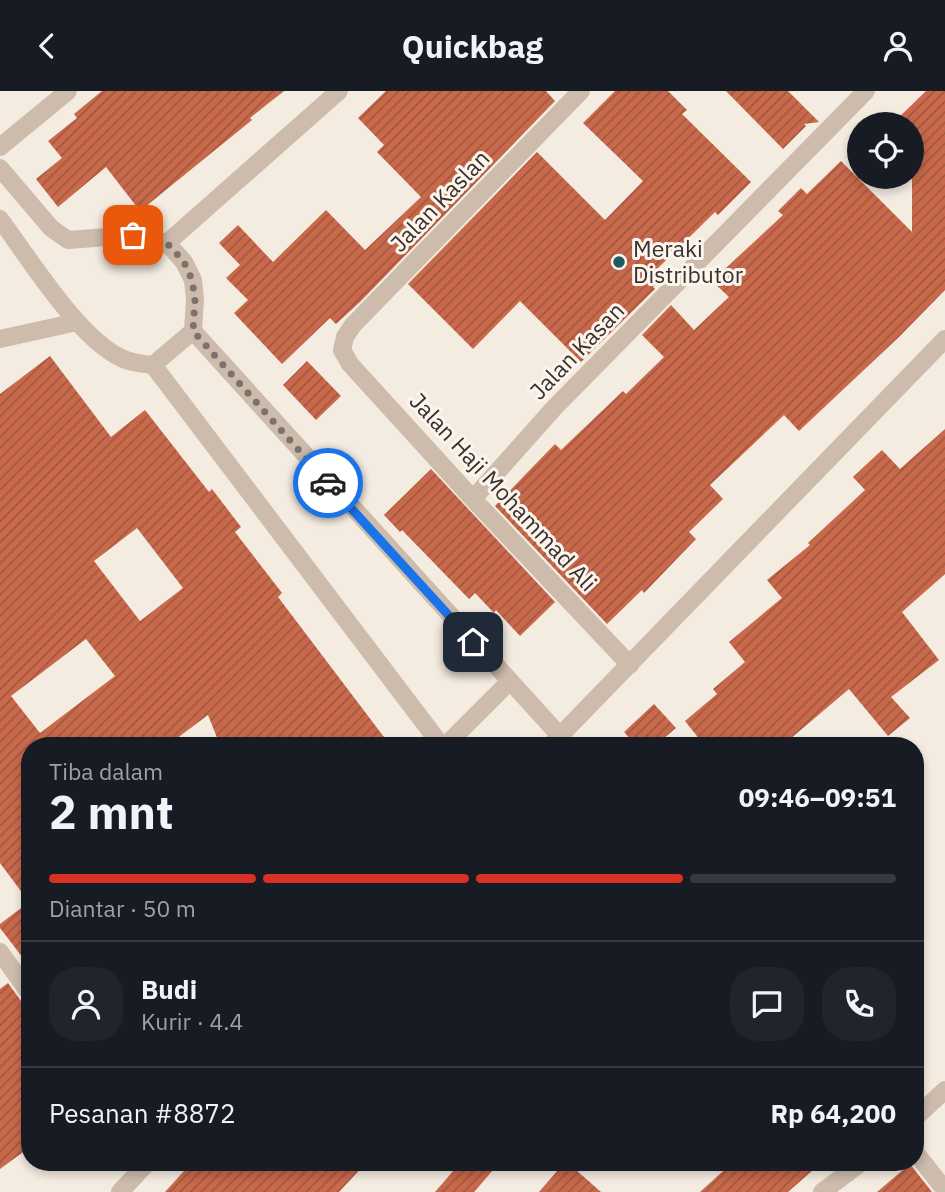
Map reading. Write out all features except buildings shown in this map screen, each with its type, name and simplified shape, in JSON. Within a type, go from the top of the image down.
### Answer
[{"type":"street","points":[[0,147],[68,91]]},
{"type":"street","points":[[167,243],[339,91]]},
{"type":"street","name":"Jalan Kaslan","points":[[342,350],[345,337],[353,325],[581,91]]},
{"type":"street","name":"Jalan Kasan","points":[[473,499],[554,408],[866,91]]},
{"type":"street","points":[[0,168],[51,228],[68,240],[133,235],[167,243],[184,262],[192,280],[195,299],[193,331],[509,682],[552,737]]},
{"type":"street","points":[[0,219],[78,322],[106,347],[126,360],[153,365],[438,737]]},
{"type":"street","points":[[0,339],[78,322]]},
{"type":"street","points":[[153,365],[193,331]]},
{"type":"street","points":[[559,737],[945,339]]},
{"type":"street","name":"Jalan Haji Mohammad Ali","points":[[342,350],[350,364],[473,499],[630,665]]},
{"type":"street","points":[[452,737],[509,682]]},
{"type":"street","points":[[0,953],[21,982]]},
{"type":"street","points":[[924,1110],[945,1090]]},
{"type":"street","points":[[924,1163],[945,1190]]},
{"type":"street","points":[[130,1189],[142,1171]]},
{"type":"street","points":[[822,1192],[850,1171]]},
{"type":"way so far","points":[[133,235],[167,243],[184,262],[192,280],[195,299],[193,331],[328,483]]},
{"type":"place","name":"Meraki Distributor","points":[[619,262]]},
{"type":"route","points":[[328,483],[473,642]]}]
